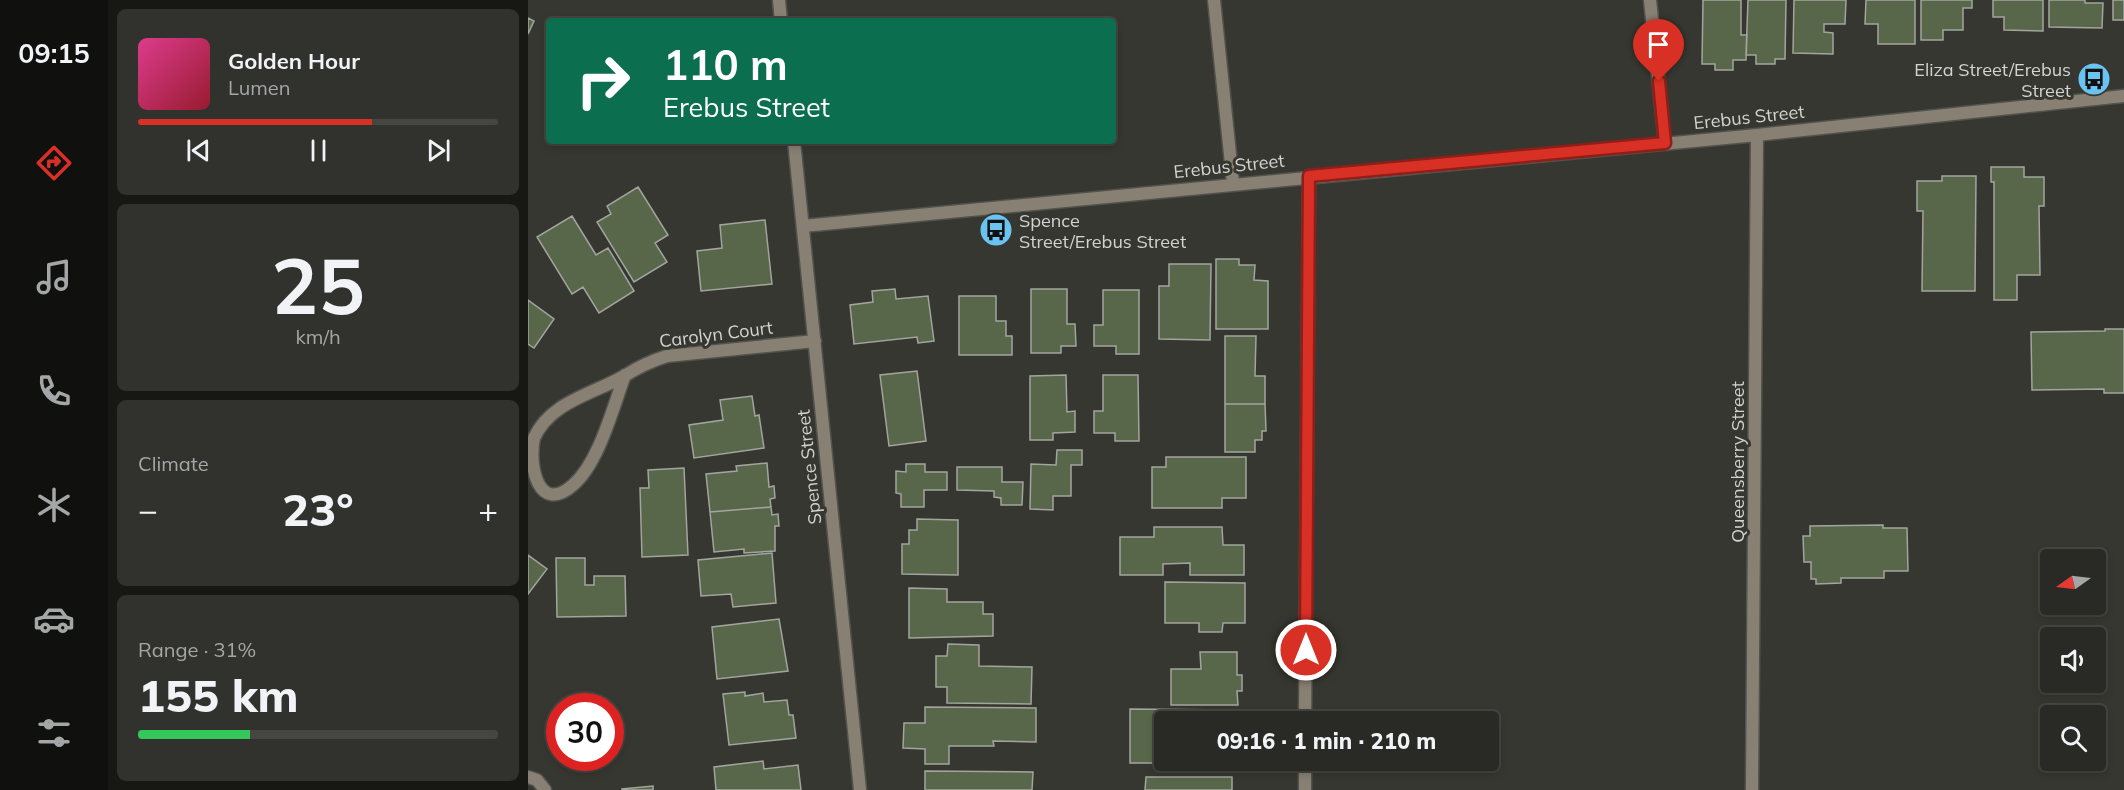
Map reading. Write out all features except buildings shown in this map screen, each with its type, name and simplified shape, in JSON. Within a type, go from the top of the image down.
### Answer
[{"type":"street","points":[[778,0],[781,18]]},
{"type":"street","points":[[1214,0],[1233,183]]},
{"type":"street","points":[[1650,0],[1665,143]]},
{"type":"street","name":"Erebus Street","points":[[803,226],[1233,183],[1757,135],[2124,96]]},
{"type":"street","name":"Queensberry Street","points":[[1752,790],[1757,135]]},
{"type":"street","name":"Spence Street","points":[[794,144],[860,790]]},
{"type":"street","points":[[1305,711],[1309,176]]},
{"type":"street","name":"Carolyn Court","points":[[626,375],[593,456],[578,480],[559,493],[539,489],[532,481],[528,452],[540,428],[570,401],[626,375],[647,362],[686,353],[815,341]]},
{"type":"street","points":[[1305,771],[1305,790]]},
{"type":"street","points":[[528,777],[537,780],[545,790]]},
{"type":"place","name":"Eliza Street/Erebus Street","points":[[2094,79]]},
{"type":"place","name":"Spence Street/Erebus Street","points":[[996,230]]},
{"type":"route","points":[[1306,650],[1309,176],[1665,143],[1659,81]]}]
